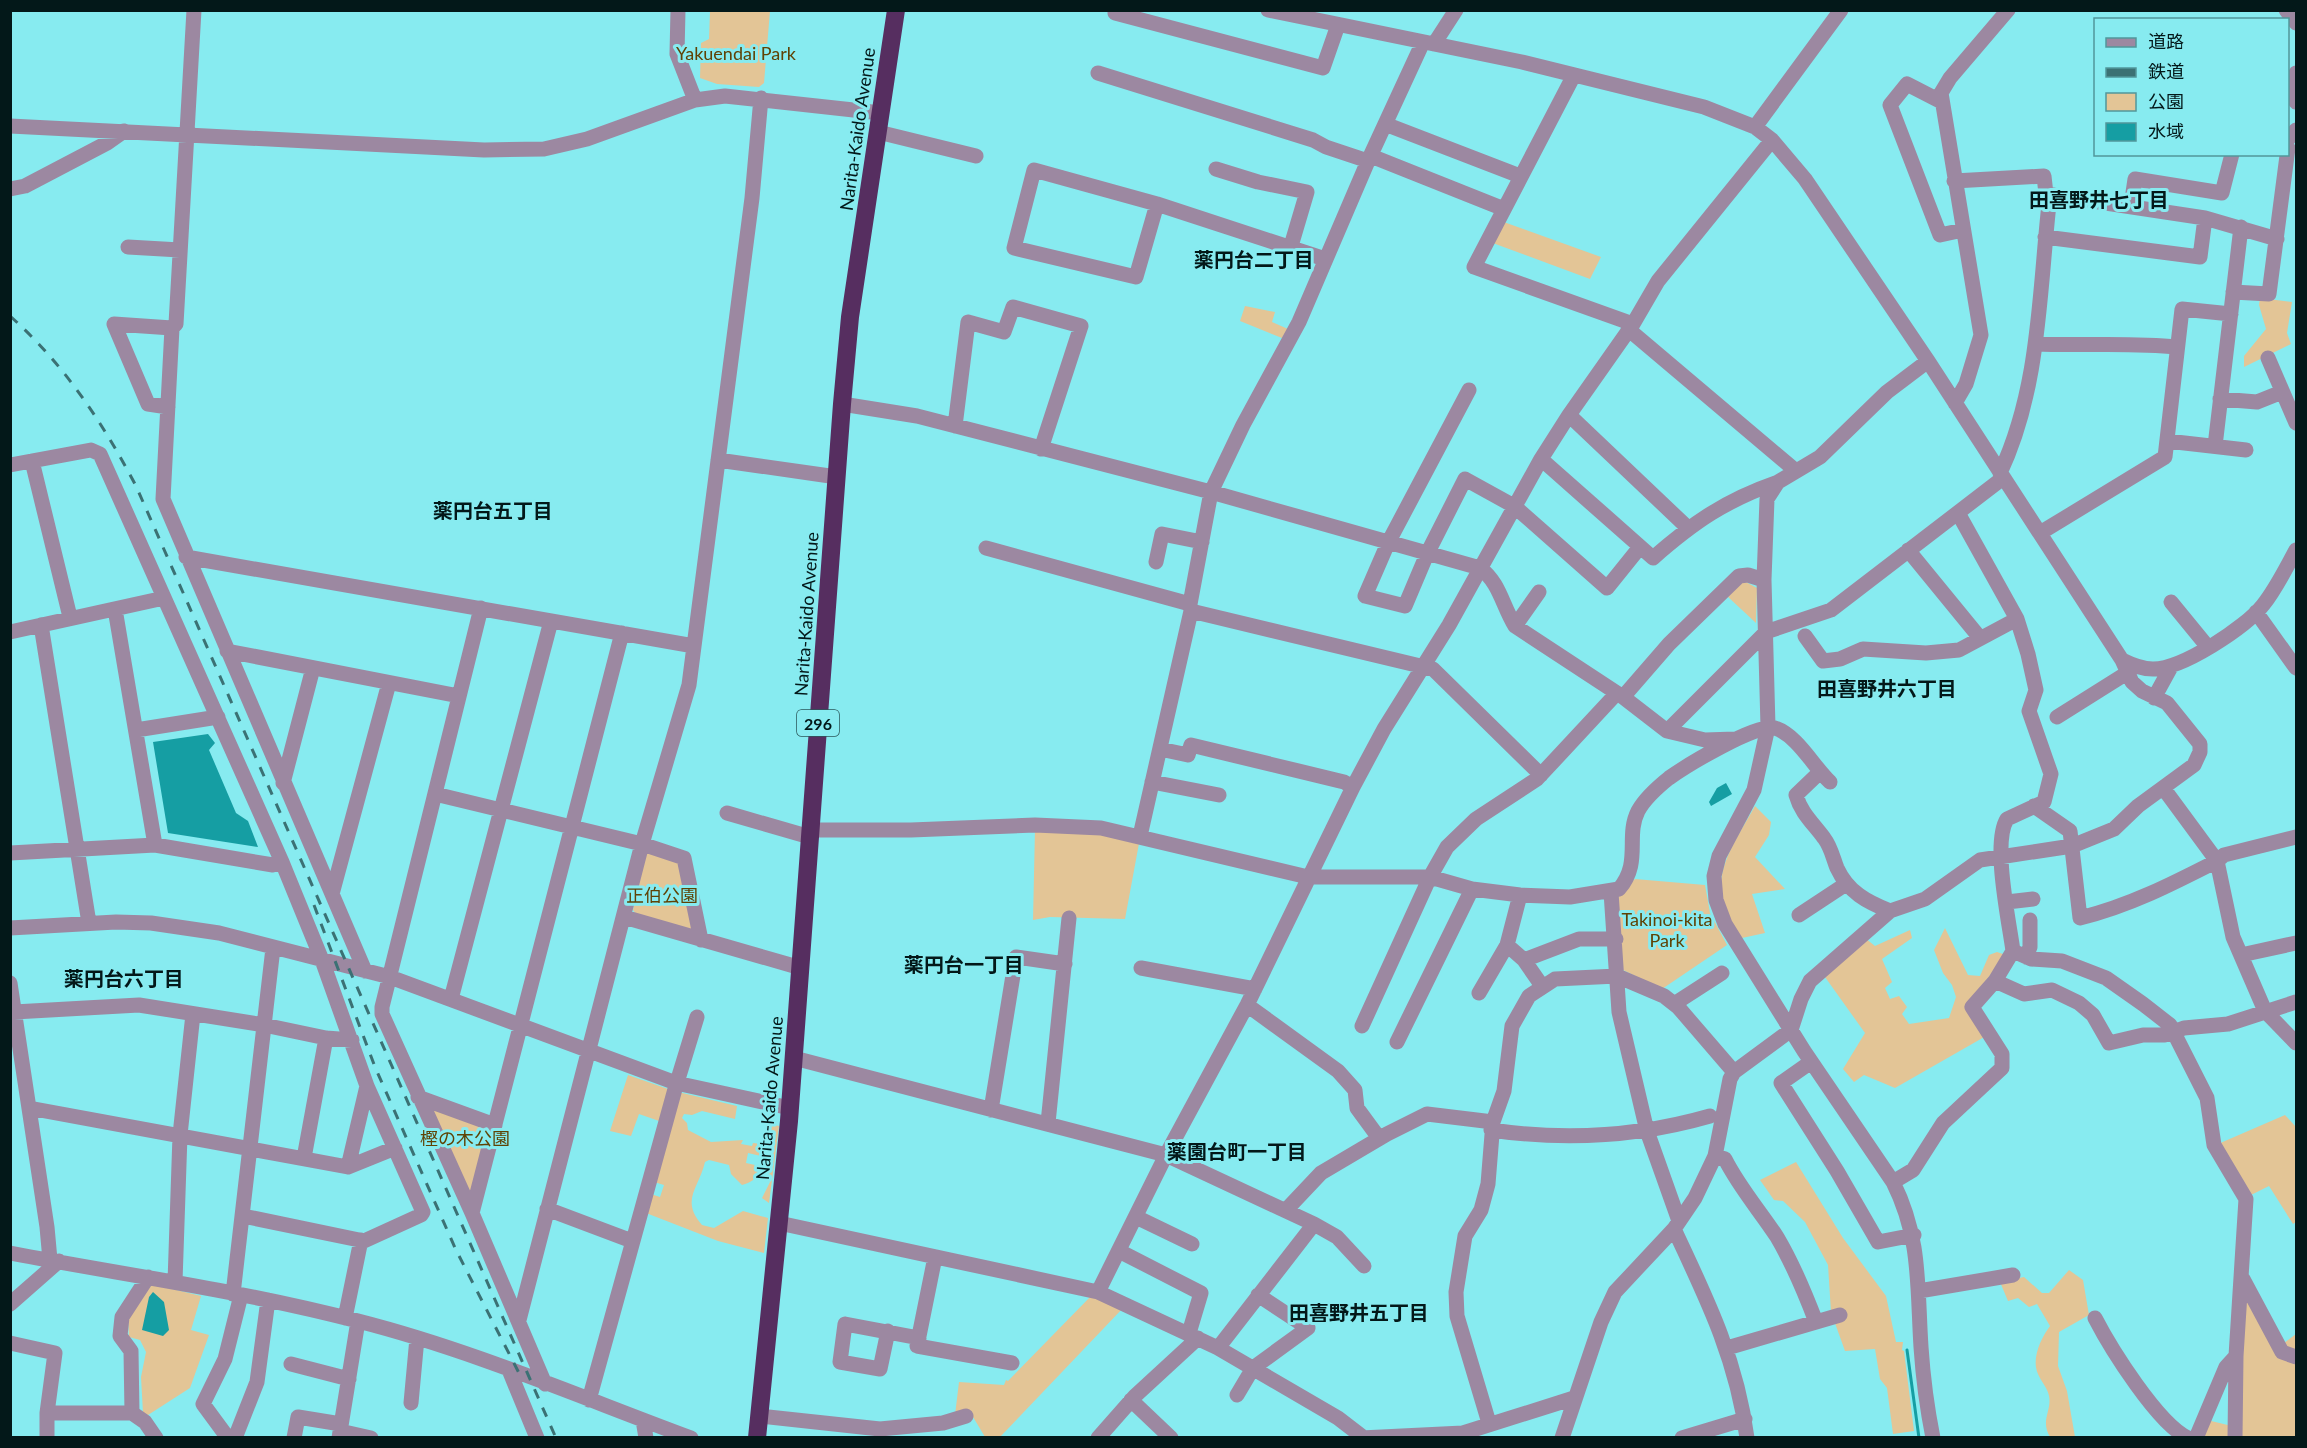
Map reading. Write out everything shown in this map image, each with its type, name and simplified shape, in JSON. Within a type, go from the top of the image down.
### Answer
[{"type":"highway","name":"Narita-Kaido Avenue","points":[[757,1437],[790,1108],[850,317],[896,10]]},
{"type":"street","points":[[194,10],[176,324],[172,328],[163,499],[365,971]]},
{"type":"street","points":[[678,10],[677,54],[695,100]]},
{"type":"street","points":[[1268,10],[1522,62],[1704,107],[1755,127],[1772,140],[1804,179],[1928,361],[2124,666],[2142,691],[2167,703],[2200,744],[2200,752],[2194,765],[2138,807],[2114,829],[2072,846],[1980,860],[1925,899],[1890,911],[1810,981],[1801,999],[1791,1030],[1734,1071],[1730,1079],[1715,1156],[1695,1198],[1677,1225],[1615,1292],[1601,1322],[1562,1437]]},
{"type":"street","points":[[1140,836],[1190,607],[1211,492],[1242,425],[1299,322],[1385,124],[1429,43],[1456,10]]},
{"type":"street","points":[[1755,127],[1841,10]]},
{"type":"street","points":[[1955,403],[1966,384],[1981,335],[1941,93],[1950,78],[2008,10]]},
{"type":"street","points":[[2286,10],[2296,22]]},
{"type":"street","points":[[1115,13],[1139,15],[1323,68],[1338,25]]},
{"type":"street","points":[[1098,73],[1313,140],[1326,147],[1369,159],[1504,209]]},
{"type":"street","points":[[2289,89],[2296,73]]},
{"type":"street","points":[[1574,75],[1474,267],[1631,326],[1796,471]]},
{"type":"street","points":[[1942,102],[1907,84],[1890,105],[1940,235],[1963,230]]},
{"type":"street","points":[[10,126],[484,150],[537,150],[587,139],[695,100],[725,96],[761,98],[881,113]]},
{"type":"street","points":[[519,1320],[642,844],[689,685],[752,198],[761,98]]},
{"type":"street","points":[[1385,124],[1520,176]]},
{"type":"street","points":[[10,189],[25,186],[107,143],[124,131]]},
{"type":"street","points":[[878,132],[976,156]]},
{"type":"street","points":[[1098,1293],[1166,1155],[1247,1005],[1353,787],[1449,625],[1541,459],[1569,414],[1631,326],[1658,281],[1772,140]]},
{"type":"street","points":[[2131,206],[2135,179],[2222,193],[2231,156]]},
{"type":"street","points":[[2233,292],[2268,294],[2287,156]]},
{"type":"street","points":[[1216,169],[1258,182],[1307,192],[1291,246]]},
{"type":"street","points":[[1157,204],[1136,277],[1014,248],[1034,170],[1157,204],[1326,259]]},
{"type":"street","points":[[1954,181],[2044,176],[2044,192],[2050,195],[2205,218],[2277,238]]},
{"type":"street","points":[[1667,731],[1766,632],[1831,610],[1958,513],[2002,475],[2016,435],[2036,344],[2050,195]]},
{"type":"street","points":[[2045,237],[2200,257],[2205,218]]},
{"type":"street","points":[[2215,446],[2241,227]]},
{"type":"street","points":[[128,247],[180,250]]},
{"type":"street","points":[[955,426],[968,322],[1004,332],[1013,306],[1081,326],[1041,449]]},
{"type":"street","points":[[2040,533],[2164,457],[2182,309],[2231,314]]},
{"type":"street","points":[[168,407],[148,404],[114,324],[172,328]]},
{"type":"street","points":[[2036,344],[2100,346],[2135,343],[2177,347]]},
{"type":"street","points":[[2268,358],[2296,423]]},
{"type":"street","points":[[1541,459],[1653,558],[1688,528],[1742,494],[1778,482],[1820,457],[1887,392],[1928,361]]},
{"type":"street","points":[[1469,390],[1388,543],[1365,596],[1405,606],[1427,554],[1465,479],[1515,506],[1607,588],[1640,547]]},
{"type":"street","points":[[2220,399],[2257,402],[2282,392]]},
{"type":"street","points":[[842,404],[917,416],[1211,492],[1480,568],[1490,576],[1500,590],[1507,613],[1515,626],[1620,695],[1667,731],[1683,737],[1705,740],[1738,739]]},
{"type":"street","points":[[1569,414],[1688,528]]},
{"type":"street","points":[[2167,441],[2246,450]]},
{"type":"street","points":[[10,465],[91,450],[100,454],[282,862],[322,960],[367,1086],[423,1212],[421,1215],[360,1240],[243,1216]]},
{"type":"street","points":[[718,460],[837,477]]},
{"type":"street","points":[[32,461],[70,617]]},
{"type":"street","points":[[1778,482],[1771,490],[1765,509],[1764,580],[1768,727],[1754,790],[1719,856],[1714,886],[1725,924],[1811,1062],[1893,1182],[1914,1235],[1921,1351],[1933,1437]]},
{"type":"street","points":[[1958,513],[2017,619],[2036,690],[2029,711],[2051,774],[2044,802],[2007,819],[2004,824],[2001,856],[2007,902],[2020,954]]},
{"type":"street","points":[[1156,562],[1162,534],[1202,542]]},
{"type":"street","points":[[986,548],[1190,607],[1433,669],[1541,775]]},
{"type":"street","points":[[1908,550],[1980,638]]},
{"type":"street","points":[[2057,717],[2124,666],[2171,667],[2250,619],[2296,550]]},
{"type":"street","points":[[186,557],[694,646]]},
{"type":"street","points":[[1362,1026],[1430,877],[1447,847],[1464,829],[1541,775],[1739,576],[1748,575],[1764,580]]},
{"type":"street","points":[[1515,626],[1539,592]]},
{"type":"street","points":[[10,632],[164,598]]},
{"type":"street","points":[[2171,602],[2207,646]]},
{"type":"street","points":[[481,608],[382,1014],[472,1213],[545,1384]]},
{"type":"street","points":[[115,609],[155,844]]},
{"type":"street","points":[[2256,612],[2296,668]]},
{"type":"street","points":[[1805,636],[1822,661],[1840,659],[1863,649],[1926,653],[1967,648],[1980,638],[2017,619]]},
{"type":"street","points":[[451,999],[551,621]]},
{"type":"street","points":[[41,625],[89,923]]},
{"type":"street","points":[[472,1213],[622,633]]},
{"type":"street","points":[[227,651],[459,696]]},
{"type":"street","points":[[2154,698],[2171,667]]},
{"type":"street","points":[[283,783],[313,668]]},
{"type":"street","points":[[332,894],[389,683]]},
{"type":"street","points":[[136,730],[218,717]]},
{"type":"street","points":[[727,813],[811,833],[1035,825],[1101,828],[1308,877],[1430,877],[1472,888],[1520,895],[1570,897],[1619,889],[1631,871],[1635,820],[1645,803],[1669,778],[1738,739],[1768,727],[1780,730],[1793,740],[1825,777],[1796,795],[1800,809],[1828,844],[1846,884],[1862,898],[1890,911]]},
{"type":"street","points":[[1160,749],[1188,755],[1191,746],[1344,782],[1353,787]]},
{"type":"street","points":[[1152,782],[1219,795]]},
{"type":"street","points":[[2164,789],[2217,861],[2233,937],[2265,1011],[2296,1043]]},
{"type":"street","points":[[435,794],[642,844],[684,858],[701,940]]},
{"type":"street","points":[[2034,806],[2070,831],[2080,918],[2109,911],[2148,896],[2217,861],[2224,855],[2296,837]]},
{"type":"street","points":[[10,852],[155,844],[273,864],[282,862]]},
{"type":"street","points":[[1799,915],[1846,884]]},
{"type":"street","points":[[1397,1042],[1472,888]]},
{"type":"street","points":[[1611,892],[1616,939],[1619,1012],[1647,1131],[1677,1225],[1736,1375],[1747,1437]]},
{"type":"street","points":[[1479,993],[1507,945],[1520,895]]},
{"type":"street","points":[[2007,902],[2033,899]]},
{"type":"street","points":[[624,917],[801,968]]},
{"type":"street","points":[[1048,1122],[1069,918]]},
{"type":"street","points":[[1893,1182],[1913,1170],[1943,1123],[2002,1068],[2002,1054],[1972,1007],[2020,954],[2031,948],[2030,920]]},
{"type":"street","points":[[10,927],[151,923],[219,933],[390,977],[676,1083],[790,1108]]},
{"type":"street","points":[[1524,960],[1579,939],[1616,939]]},
{"type":"street","points":[[2241,955],[2296,943]]},
{"type":"street","points":[[1507,945],[1524,960],[1542,986]]},
{"type":"street","points":[[228,1437],[203,1404],[225,1359],[237,1294],[243,1216],[273,948]]},
{"type":"street","points":[[2020,954],[2062,961],[2106,978],[2170,1025],[2207,1098],[2214,1145],[2246,1199],[2243,1278],[2236,1356],[2235,1437]]},
{"type":"street","points":[[991,1110],[1016,957],[1065,964]]},
{"type":"street","points":[[1141,968],[1255,989]]},
{"type":"street","points":[[1674,1004],[1722,973]]},
{"type":"street","points":[[1489,1423],[1457,1317],[1456,1292],[1465,1236],[1481,1210],[1488,1184],[1492,1157],[1492,1126],[1504,1091],[1512,1026],[1529,996],[1555,979],[1572,976],[1617,976],[1664,996],[1674,1004],[1694,1023],[1734,1071]]},
{"type":"street","points":[[1995,981],[2024,994],[2052,990],[2079,1003],[2093,1015],[2105,1041],[2109,1043],[2143,1035],[2174,1032],[2184,1028],[2228,1024],[2296,1002]]},
{"type":"street","points":[[10,983],[54,1261]]},
{"type":"street","points":[[14,1012],[139,1005],[264,1025],[326,1038],[352,1040]]},
{"type":"street","points":[[1247,1005],[1338,1071],[1355,1090],[1357,1108],[1379,1138]]},
{"type":"street","points":[[175,1282],[180,1135],[193,1014]]},
{"type":"street","points":[[589,1400],[676,1083],[697,1017]]},
{"type":"street","points":[[304,1158],[326,1038]]},
{"type":"street","points":[[794,1058],[991,1110],[1048,1122],[1166,1155],[1287,1209],[1314,1224],[1336,1237],[1364,1266]]},
{"type":"street","points":[[1811,1062],[1780,1083],[1837,1171],[1878,1242],[1914,1235]]},
{"type":"street","points":[[348,1167],[367,1086]]},
{"type":"street","points":[[418,1097],[495,1125]]},
{"type":"street","points":[[28,1108],[251,1147],[348,1167],[395,1148]]},
{"type":"street","points":[[1287,1209],[1321,1173],[1379,1138],[1428,1114],[1561,1138],[1647,1131],[1710,1116]]},
{"type":"street","points":[[1715,1156],[1725,1159],[1777,1238],[1804,1292],[1815,1322]]},
{"type":"street","points":[[547,1209],[632,1241]]},
{"type":"street","points":[[1136,1217],[1192,1244]]},
{"type":"street","points":[[779,1223],[1098,1293],[1218,1348],[1338,1418],[1362,1437],[1463,1434],[1489,1423],[1574,1398]]},
{"type":"street","points":[[1218,1348],[1314,1224]]},
{"type":"street","points":[[340,1431],[349,1379],[360,1240]]},
{"type":"street","points":[[1098,1437],[1194,1336],[1201,1293],[1119,1251]]},
{"type":"street","points":[[10,1252],[148,1276],[352,1319],[456,1349],[691,1437]]},
{"type":"street","points":[[935,1257],[917,1346],[1012,1363]]},
{"type":"street","points":[[10,1304],[54,1261]]},
{"type":"street","points":[[1919,1292],[2013,1275]]},
{"type":"street","points":[[132,1413],[130,1351],[120,1336],[122,1317],[148,1276]]},
{"type":"street","points":[[2243,1278],[2282,1352],[2296,1357]]},
{"type":"street","points":[[1237,1395],[1253,1368],[1308,1328],[1258,1296]]},
{"type":"street","points":[[235,1437],[257,1382],[268,1300]]},
{"type":"street","points":[[1727,1348],[1840,1315]]},
{"type":"street","points":[[2095,1318],[2117,1356],[2146,1395],[2177,1432],[2188,1437]]},
{"type":"street","points":[[888,1331],[919,1338]]},
{"type":"street","points":[[411,1403],[417,1338]]},
{"type":"street","points":[[10,1343],[55,1353],[47,1413],[47,1437]]},
{"type":"street","points":[[2196,1437],[2226,1367],[2236,1356]]},
{"type":"street","points":[[291,1364],[349,1379]]},
{"type":"street","points":[[509,1370],[537,1437]]},
{"type":"street","points":[[1131,1400],[1171,1437]]},
{"type":"street","points":[[47,1413],[132,1413],[145,1422],[156,1437]]},
{"type":"street","points":[[759,1416],[880,1429],[943,1423],[966,1416]]},
{"type":"street","points":[[294,1437],[298,1418],[340,1431],[371,1437]]},
{"type":"street","points":[[1682,1437],[1745,1419]]},
{"type":"street","points":[[643,1420],[646,1437]]},
{"type":"green space","name":"Yakuendai Park","points":[[710,11],[770,11],[764,83],[759,87],[717,84],[700,78],[701,43],[709,39]]},
{"type":"green space","points":[[1501,221],[1601,257],[1590,279],[1490,242]]},
{"type":"green space","points":[[2260,298],[2292,302],[2287,333],[2291,344],[2244,367],[2244,356],[2266,329],[2259,305]]},
{"type":"green space","points":[[1245,306],[1275,312],[1272,322],[1288,329],[1282,338],[1240,321]]},
{"type":"green space","points":[[1744,581],[1757,588],[1756,623],[1727,596]]},
{"type":"green space","points":[[1755,806],[1771,822],[1769,835],[1755,857],[1785,889],[1752,894],[1765,933],[1742,938],[1725,910],[1721,896],[1721,882],[1728,856]]},
{"type":"green space","points":[[1035,829],[1140,838],[1125,919],[1050,917],[1033,920]]},
{"type":"green space","name":"正伯公園","points":[[650,851],[681,862],[693,931],[636,914],[633,910],[646,854]]},
{"type":"green space","name":"Takinoi-kita Park","points":[[1635,879],[1705,885],[1710,913],[1727,945],[1662,989],[1621,969],[1618,893]]},
{"type":"green space","points":[[1945,928],[1968,975],[1980,976],[1989,955],[1997,952],[2006,955],[1973,997],[1986,1036],[1895,1088],[1864,1075],[1854,1082],[1843,1069],[1865,1033],[1825,977],[1865,938],[1875,946],[1910,930],[1912,938],[1882,959],[1892,982],[1885,988],[1890,999],[1899,996],[1907,1007],[1902,1014],[1909,1024],[1949,1018],[1956,997],[1934,950]]},
{"type":"green space","points":[[628,1075],[668,1089],[659,1121],[639,1114],[631,1136],[610,1131]]},
{"type":"green space","points":[[678,1092],[737,1106],[735,1119],[702,1111],[692,1115],[684,1114],[682,1118],[687,1123],[688,1130],[711,1142],[743,1140],[741,1144],[752,1146],[753,1143],[762,1144],[767,1126],[771,1124],[779,1126],[769,1203],[762,1198],[770,1182],[759,1178],[742,1185],[731,1174],[729,1165],[709,1160],[705,1162],[692,1201],[692,1208],[702,1225],[714,1228],[743,1211],[768,1218],[764,1253],[718,1241],[646,1213],[651,1194],[660,1197],[664,1185],[654,1182]],"holes":[[[748,1153],[770,1158],[769,1168],[746,1163]]]},
{"type":"green space","name":"樫の木公園","points":[[430,1105],[488,1126],[471,1195]]},
{"type":"green space","points":[[2285,1115],[2296,1127],[2296,1222],[2293,1224],[2269,1186],[2249,1196],[2218,1144]]},
{"type":"green space","points":[[1796,1162],[1843,1238],[1886,1296],[1896,1342],[1903,1342],[1902,1350],[1904,1351],[1914,1431],[1893,1434],[1887,1388],[1880,1379],[1875,1349],[1845,1351],[1831,1312],[1828,1265],[1805,1222],[1783,1201],[1774,1200],[1760,1180]]},
{"type":"green space","points":[[2069,1270],[2083,1280],[2089,1315],[2059,1332],[2058,1366],[2067,1391],[2075,1437],[2050,1437],[2046,1426],[2049,1396],[2036,1368],[2036,1355],[2043,1336],[2050,1326],[2037,1304],[2029,1307],[2018,1298],[2008,1301],[2000,1282],[2024,1277],[2042,1293],[2049,1293]]},
{"type":"green space","points":[[152,1284],[201,1296],[191,1330],[209,1335],[190,1388],[148,1415],[143,1413],[141,1377],[146,1352],[140,1340],[129,1337],[128,1317]]},
{"type":"green space","points":[[2245,1291],[2276,1349],[2296,1334],[2296,1437],[2199,1438],[2207,1420],[2236,1427]]},
{"type":"green space","points":[[1093,1294],[1124,1307],[1000,1437],[985,1437],[970,1412],[955,1415],[959,1382],[1004,1385],[1006,1380],[1008,1381]]},
{"type":"water","points":[[208,734],[215,743],[209,750],[236,813],[248,821],[258,847],[168,833],[153,742]]},
{"type":"water","points":[[1726,783],[1732,794],[1711,806],[1709,802],[1717,788]]},
{"type":"water","points":[[153,1292],[164,1302],[169,1330],[163,1336],[142,1330],[149,1297]]},
{"type":"waterway","points":[[1907,1350],[1919,1438]]},
{"type":"railway","points":[[10,316],[48,354],[81,395],[136,486],[556,1438]]},
{"type":"railway","points":[[314,905],[375,1067],[456,1250],[520,1375]]},
{"type":"district","name":"田喜野井七丁目","points":[[2099,199]]},
{"type":"district","name":"薬円台二丁目","points":[[1254,259]]},
{"type":"district","name":"薬円台五丁目","points":[[493,510]]},
{"type":"district","name":"田喜野井六丁目","points":[[1887,688]]},
{"type":"district","name":"薬円台一丁目","points":[[964,964]]},
{"type":"district","name":"薬円台六丁目","points":[[124,978]]},
{"type":"district","name":"薬園台町一丁目","points":[[1237,1151]]},
{"type":"district","name":"田喜野井五丁目","points":[[1359,1312]]}]
